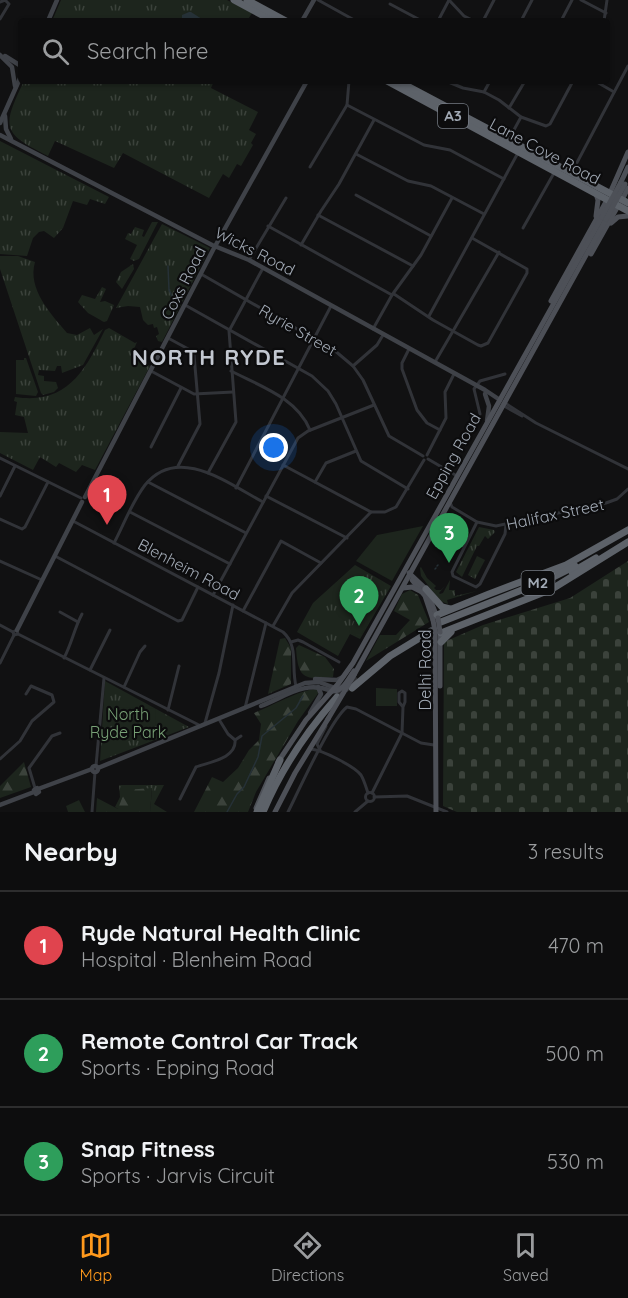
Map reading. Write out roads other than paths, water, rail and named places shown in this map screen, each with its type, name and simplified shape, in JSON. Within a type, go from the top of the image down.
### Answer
[{"type":"highway","points":[[235,0],[268,18]]},
{"type":"highway","points":[[247,0],[280,18]]},
{"type":"highway","name":"Lane Cove Road","points":[[393,84],[607,194],[625,201],[628,211]]},
{"type":"highway","name":"Lane Cove Road","points":[[407,84],[508,140],[555,172],[596,194],[607,194]]},
{"type":"highway","points":[[423,588],[443,608],[450,609],[566,566],[628,534]]},
{"type":"highway","name":"M2","points":[[356,676],[396,647],[437,626],[561,577],[628,534]]},
{"type":"highway","points":[[441,642],[452,632],[475,620],[552,589],[628,542]]},
{"type":"highway","points":[[437,626],[450,609]]},
{"type":"highway","points":[[437,626],[475,620]]},
{"type":"highway","name":"M2","points":[[348,682],[437,626]]},
{"type":"highway","points":[[264,812],[292,754],[337,692]]},
{"type":"highway","points":[[264,812],[293,759],[330,710]]},
{"type":"highway","points":[[256,812],[280,760]]},
{"type":"main road","points":[[49,18],[57,0]]},
{"type":"main road","points":[[304,18],[316,0]]},
{"type":"main road","points":[[2,56],[18,65]]},
{"type":"main road","points":[[2,56],[14,71],[16,88]]},
{"type":"main road","points":[[0,123],[18,83]]},
{"type":"main road","name":"Coxs Road","points":[[15,633],[82,499],[152,371],[216,246],[305,84]]},
{"type":"main road","points":[[5,112],[6,129],[16,144]]},
{"type":"main road","name":"Wicks Road","points":[[0,136],[263,268],[479,388],[501,403]]},
{"type":"main road","points":[[596,220],[605,217],[625,201],[622,184],[628,152]]},
{"type":"main road","name":"Epping Road","points":[[348,682],[486,424],[501,403],[547,324],[605,217],[628,167]]},
{"type":"main road","name":"Epping Road","points":[[622,184],[628,177]]},
{"type":"main road","points":[[607,226],[605,217],[607,194],[622,184]]},
{"type":"main road","points":[[532,343],[543,316],[596,220],[598,197],[596,194]]},
{"type":"main road","points":[[547,324],[567,296],[607,226],[615,219],[628,216]]},
{"type":"main road","name":"Epping Road","points":[[280,760],[306,720],[356,676],[363,658],[403,588],[407,574],[419,558],[532,343],[605,217]]},
{"type":"main road","name":"Wicks Road","points":[[479,388],[501,403]]},
{"type":"main road","points":[[485,394],[489,404],[486,424]]},
{"type":"main road","points":[[403,588],[423,588],[417,571],[419,558]]},
{"type":"main road","name":"Delhi Road","points":[[407,574],[423,588],[441,642],[436,745]]},
{"type":"main road","name":"Delhi Road","points":[[407,574],[423,588]]},
{"type":"main road","name":"Delhi Road","points":[[436,809],[437,626]]},
{"type":"main road","points":[[337,692],[348,682],[363,658]]},
{"type":"main road","points":[[0,805],[216,721],[316,679],[339,679],[348,682]]},
{"type":"main road","points":[[305,683],[321,682],[337,692]]},
{"type":"main road","points":[[190,730],[297,688],[316,686],[337,692]]},
{"type":"main road","points":[[306,720],[322,694],[316,686]]},
{"type":"main road","name":"Epping Road","points":[[275,812],[328,719],[337,692]]},
{"type":"street","points":[[0,2],[5,0],[9,4],[0,19]]},
{"type":"street","points":[[316,0],[350,18]]},
{"type":"street","points":[[440,18],[449,0],[468,18]]},
{"type":"street","points":[[485,18],[494,0]]},
{"type":"street","points":[[523,18],[532,0]]},
{"type":"street","points":[[563,18],[572,0]]},
{"type":"street","points":[[581,0],[606,13]]},
{"type":"street","points":[[605,18],[607,0]]},
{"type":"street","points":[[390,4],[416,18]]},
{"type":"street","points":[[571,174],[628,66]]},
{"type":"street","points":[[310,167],[347,105],[349,84]]},
{"type":"street","points":[[454,84],[484,92],[521,117],[544,126],[549,125],[571,84]]},
{"type":"street","points":[[484,92],[488,84]]},
{"type":"street","points":[[509,108],[523,84]]},
{"type":"street","points":[[600,84],[614,92]]},
{"type":"street","points":[[347,105],[424,146],[450,150],[504,178]]},
{"type":"street","points":[[508,140],[521,117]]},
{"type":"street","points":[[301,245],[339,184],[375,119]]},
{"type":"street","points":[[429,316],[520,150]]},
{"type":"street","points":[[356,154],[408,181],[431,186],[484,214]]},
{"type":"street","points":[[523,228],[555,172]]},
{"type":"street","points":[[356,195],[431,236]]},
{"type":"street","points":[[249,261],[286,198]]},
{"type":"street","points":[[373,329],[452,198]]},
{"type":"street","points":[[318,215],[413,266]]},
{"type":"street","points":[[268,226],[481,346],[488,343],[527,273],[525,267],[472,238]]},
{"type":"street","points":[[434,363],[499,252]]},
{"type":"street","points":[[208,473],[236,422],[229,331],[263,268]]},
{"type":"street","name":"Ryrie Street","points":[[201,274],[334,350],[353,366],[367,388],[389,436],[458,476]]},
{"type":"street","points":[[185,305],[312,376],[328,391],[365,465],[408,489]]},
{"type":"street","points":[[236,488],[331,306]]},
{"type":"street","points":[[353,366],[377,345],[383,335]]},
{"type":"street","points":[[168,338],[193,353],[198,395],[200,424],[178,466]]},
{"type":"street","points":[[409,349],[402,367],[417,410],[427,423],[440,430]]},
{"type":"street","points":[[152,371],[198,395],[233,392]]},
{"type":"street","points":[[231,371],[283,398],[302,414],[310,430]]},
{"type":"street","points":[[283,465],[371,513],[385,512],[396,507],[447,415],[445,392],[454,374]]},
{"type":"street","points":[[480,414],[474,389],[479,388],[480,381],[505,374]]},
{"type":"street","points":[[151,447],[181,388]]},
{"type":"street","name":"Wicks Road","points":[[501,403],[628,469]]},
{"type":"street","points":[[213,595],[298,438],[310,430],[375,404]]},
{"type":"street","points":[[315,482],[326,463],[356,451]]},
{"type":"street","points":[[0,458],[82,499]]},
{"type":"street","points":[[0,496],[15,465]]},
{"type":"street","points":[[114,543],[148,482],[158,474],[178,466],[208,473],[263,502]]},
{"type":"street","points":[[0,519],[22,529],[25,527],[48,482]]},
{"type":"street","points":[[148,482],[246,533]]},
{"type":"street","name":"Halifax Street","points":[[449,501],[453,507],[477,522],[490,526],[506,525],[606,503],[617,499],[628,489]]},
{"type":"street","points":[[266,496],[347,538]]},
{"type":"street","points":[[130,512],[230,564]]},
{"type":"street","points":[[273,626],[292,593],[371,513]]},
{"type":"street","name":"Blenheim Road","points":[[73,521],[284,632],[291,642],[298,640],[303,642],[339,662]]},
{"type":"street","points":[[477,522],[452,572],[453,576],[476,587],[480,584],[505,534],[506,525]]},
{"type":"street","points":[[243,610],[281,541],[321,563]]},
{"type":"street","points":[[55,556],[178,621],[182,620],[198,587]]},
{"type":"street","points":[[0,561],[42,580]]},
{"type":"street","points":[[0,625],[191,722],[203,725],[208,716],[233,605]]},
{"type":"street","points":[[60,612],[78,622]]},
{"type":"street","points":[[64,658],[72,643],[71,636],[82,614]]},
{"type":"street","points":[[244,709],[266,623]]},
{"type":"street","points":[[90,670],[110,630]]},
{"type":"street","name":"Coxs Road","points":[[0,663],[15,633]]},
{"type":"street","points":[[291,642],[297,688]]},
{"type":"street","points":[[124,688],[145,646]]},
{"type":"street","points":[[168,710],[179,666]]},
{"type":"street","points":[[92,812],[104,678]]},
{"type":"street","points":[[26,694],[31,686],[52,695],[54,699]]},
{"type":"street","points":[[371,794],[402,733],[405,693],[402,691],[399,693],[399,702],[403,707]]},
{"type":"street","points":[[54,699],[59,699]]},
{"type":"street","points":[[0,759],[20,741],[32,721],[50,707],[54,699]]},
{"type":"street","points":[[248,700],[253,706]]},
{"type":"street","points":[[288,812],[336,720],[345,708],[351,707],[424,744],[436,745]]},
{"type":"street","points":[[180,799],[194,770],[230,754],[235,747],[235,740],[208,716]]},
{"type":"street","points":[[320,750],[317,744],[328,719]]},
{"type":"street","points":[[190,730],[194,724],[191,722]]},
{"type":"street","points":[[36,790],[29,768],[52,736],[60,733]]},
{"type":"street","points":[[235,740],[241,736]]},
{"type":"street","points":[[309,750],[320,750],[356,770],[362,776],[372,801],[368,801],[355,812]]},
{"type":"street","points":[[365,785],[369,788],[375,785]]},
{"type":"street","points":[[368,801],[365,796],[371,794],[406,796],[447,812]]},
{"type":"waterway","points":[[168,266],[169,290],[178,308]]},
{"type":"waterway","points":[[227,812],[237,794],[244,787],[258,757],[262,736],[296,708],[303,696]]},
{"type":"tunnel","points":[[337,697],[357,678]]},
{"type":"place","name":"Ryde Natural Health Clinic","points":[[107,525]]},
{"type":"place","name":"Snap Fitness","points":[[449,563]]},
{"type":"place","name":"Remote Control Car Track","points":[[359,626]]},
{"type":"district","name":"NORTH RYDE","points":[[209,357]]},
{"type":"park label","name":"North Ryde Park","points":[[128,723]]}]
